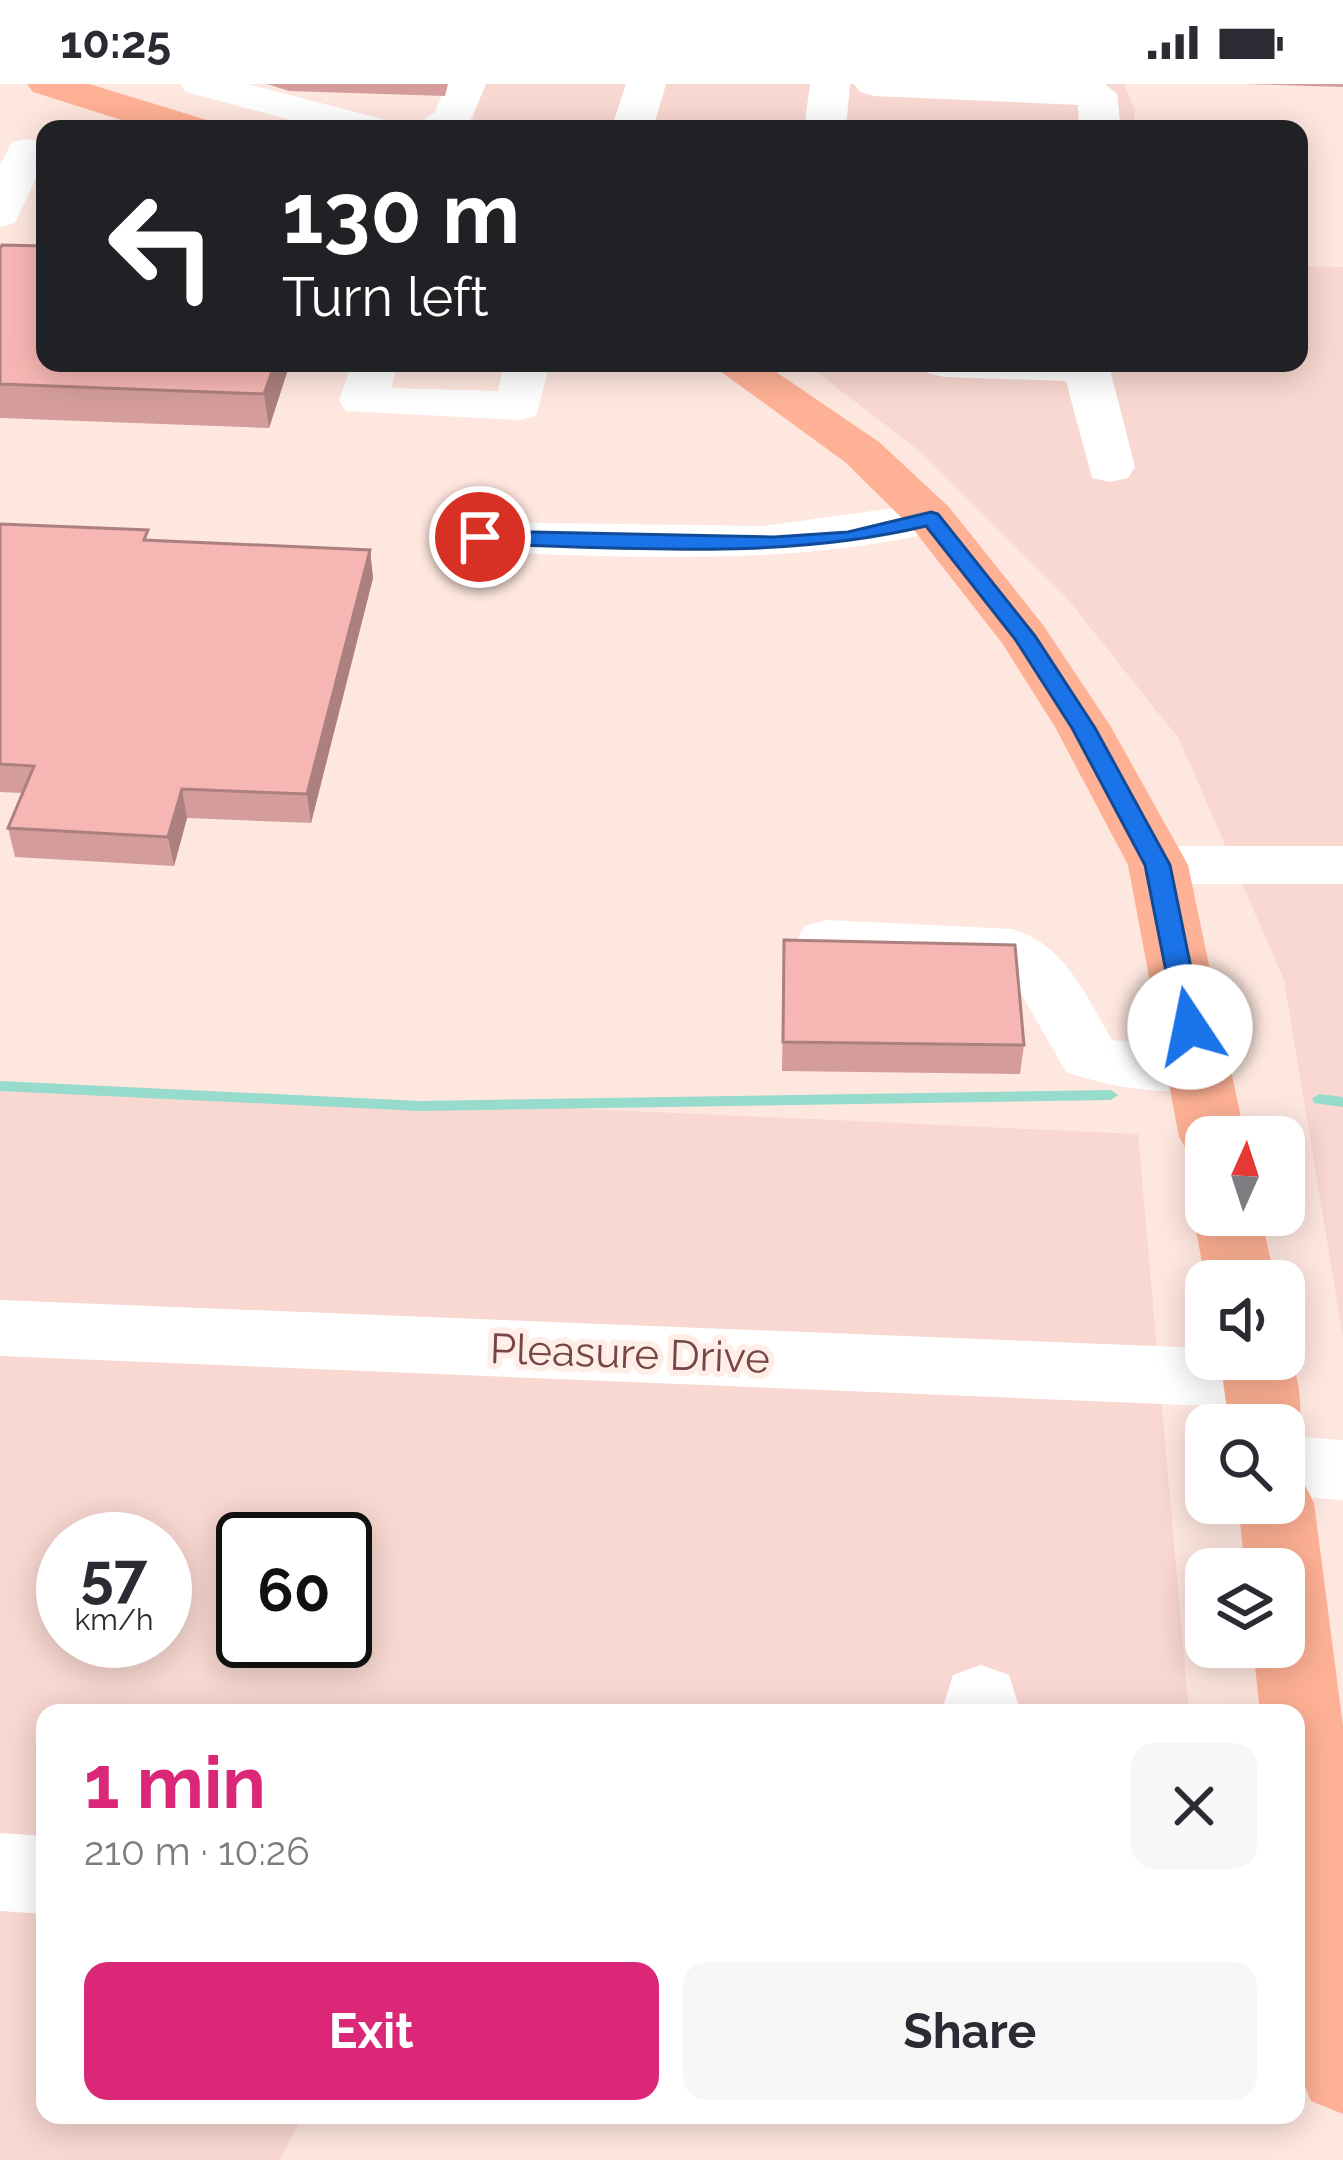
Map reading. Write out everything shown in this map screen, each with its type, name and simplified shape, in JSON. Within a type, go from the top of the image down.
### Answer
[{"type":"main road","points":[[47,84],[164,120]]},
{"type":"main road","points":[[745,372],[862,452],[931,518],[1036,655],[1083,728],[1158,865],[1208,1116]]},
{"type":"main road","points":[[1294,1668],[1298,1704]]},
{"type":"main road","points":[[1305,1778],[1322,1947],[1343,2070]]},
{"type":"street","points":[[135,111],[179,84]]},
{"type":"street","points":[[200,84],[337,120]]},
{"type":"street","points":[[452,120],[466,84]]},
{"type":"street","points":[[635,120],[646,84]]},
{"type":"street","points":[[826,120],[830,84]]},
{"type":"street","points":[[874,84],[1096,94],[1099,120]]},
{"type":"street","points":[[0,214],[24,149]]},
{"type":"street","points":[[372,372],[363,400],[460,384],[519,406],[525,372]]},
{"type":"street","points":[[1091,372],[1110,467]]},
{"type":"street","points":[[480,537],[774,543],[848,538],[931,518]]},
{"type":"street","points":[[1158,865],[1343,865]]},
{"type":"street","points":[[827,941],[1012,950],[1046,981],[1089,1056],[1113,1064],[1198,1068]]},
{"type":"street","name":"Pleasure Drive","points":[[0,1328],[1260,1388]]},
{"type":"street","points":[[1305,1467],[1343,1470]]},
{"type":"street","points":[[0,1873],[36,1875]]},
{"type":"shaded area","points":[[485,84],[1124,84],[1135,110],[1133,120],[473,120]]},
{"type":"shaded area","points":[[1308,266],[1343,267],[1343,1338],[1284,980],[1179,739],[1066,597],[922,453],[817,372],[1308,372]]},
{"type":"shaded area","points":[[0,1082],[1138,1134],[1188,1704],[36,1704],[36,2124],[298,2124],[280,2160],[0,2160]]},
{"type":"building","points":[[2,245],[36,246],[36,372],[272,372],[264,394],[0,384]]},
{"type":"building","points":[[0,524],[148,530],[144,540],[370,550],[307,794],[182,789],[168,837],[8,828],[34,766],[0,764]]},
{"type":"building","points":[[784,940],[1015,945],[1024,1045],[783,1042]]},
{"type":"waterway","points":[[0,1086],[420,1106],[1111,1095]]},
{"type":"waterway","points":[[1319,1099],[1343,1102]]},
{"type":"route","points":[[480,537],[774,543],[848,538],[931,518],[1024,636],[1083,728],[1158,865],[1190,1027]]}]
